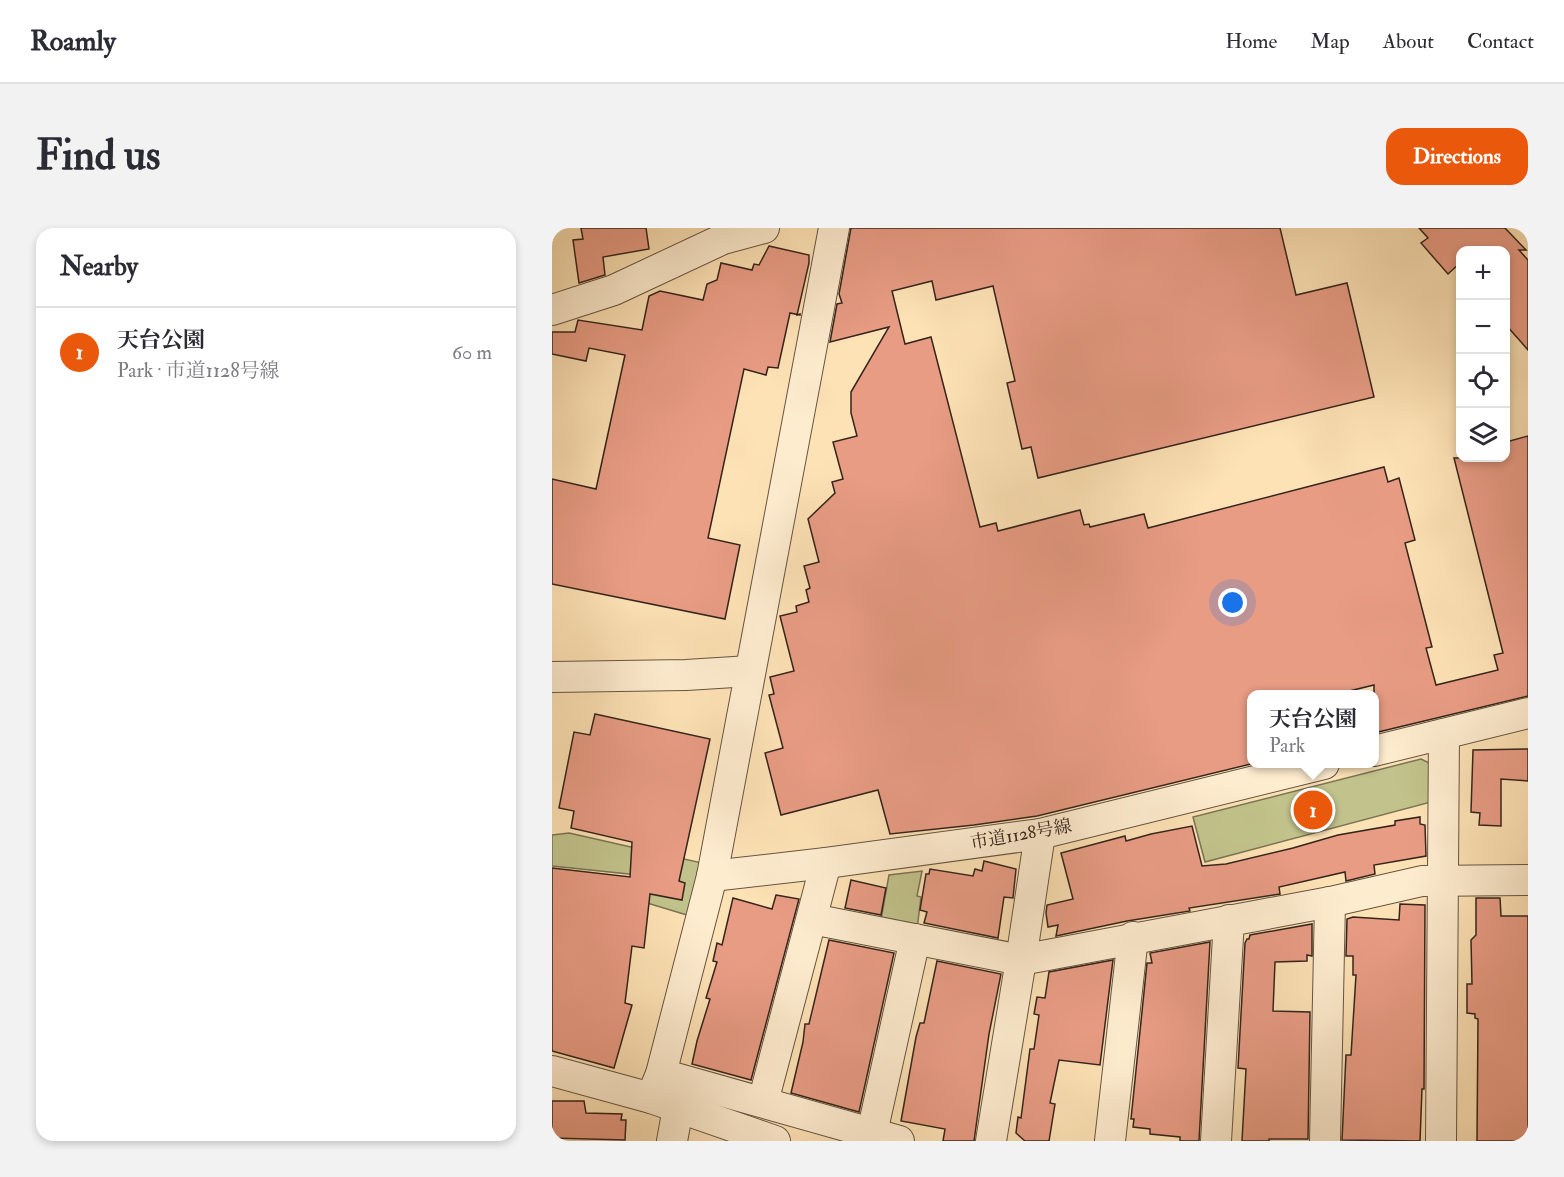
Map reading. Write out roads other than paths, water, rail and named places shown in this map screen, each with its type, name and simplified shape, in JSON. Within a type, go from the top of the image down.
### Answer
[{"type":"street","points":[[552,310],[614,290],[723,239],[764,228]]},
{"type":"street","points":[[672,1141],[663,1093],[712,876],[834,228]]},
{"type":"street","points":[[552,677],[686,675],[750,671]]},
{"type":"street","points":[[1379,750],[1528,713]]},
{"type":"street","points":[[1441,1141],[1444,734]]},
{"type":"street","name":"市道1128号線","points":[[712,876],[1040,834],[1308,768]]},
{"type":"street","points":[[991,1141],[1040,834]]},
{"type":"street","points":[[763,1102],[826,863]]},
{"type":"street","points":[[812,919],[1021,960],[1133,937],[1330,902],[1422,881],[1528,880]]},
{"type":"street","points":[[1325,1141],[1330,902]]},
{"type":"street","points":[[1216,1141],[1229,920]]},
{"type":"street","points":[[1110,1141],[1133,937]]},
{"type":"street","points":[[552,1071],[663,1093],[763,1102],[886,1137],[915,939]]},
{"type":"street","points":[[663,1093],[776,1141]]},
{"type":"place","name":"天台公園","points":[[1313,810]]}]
